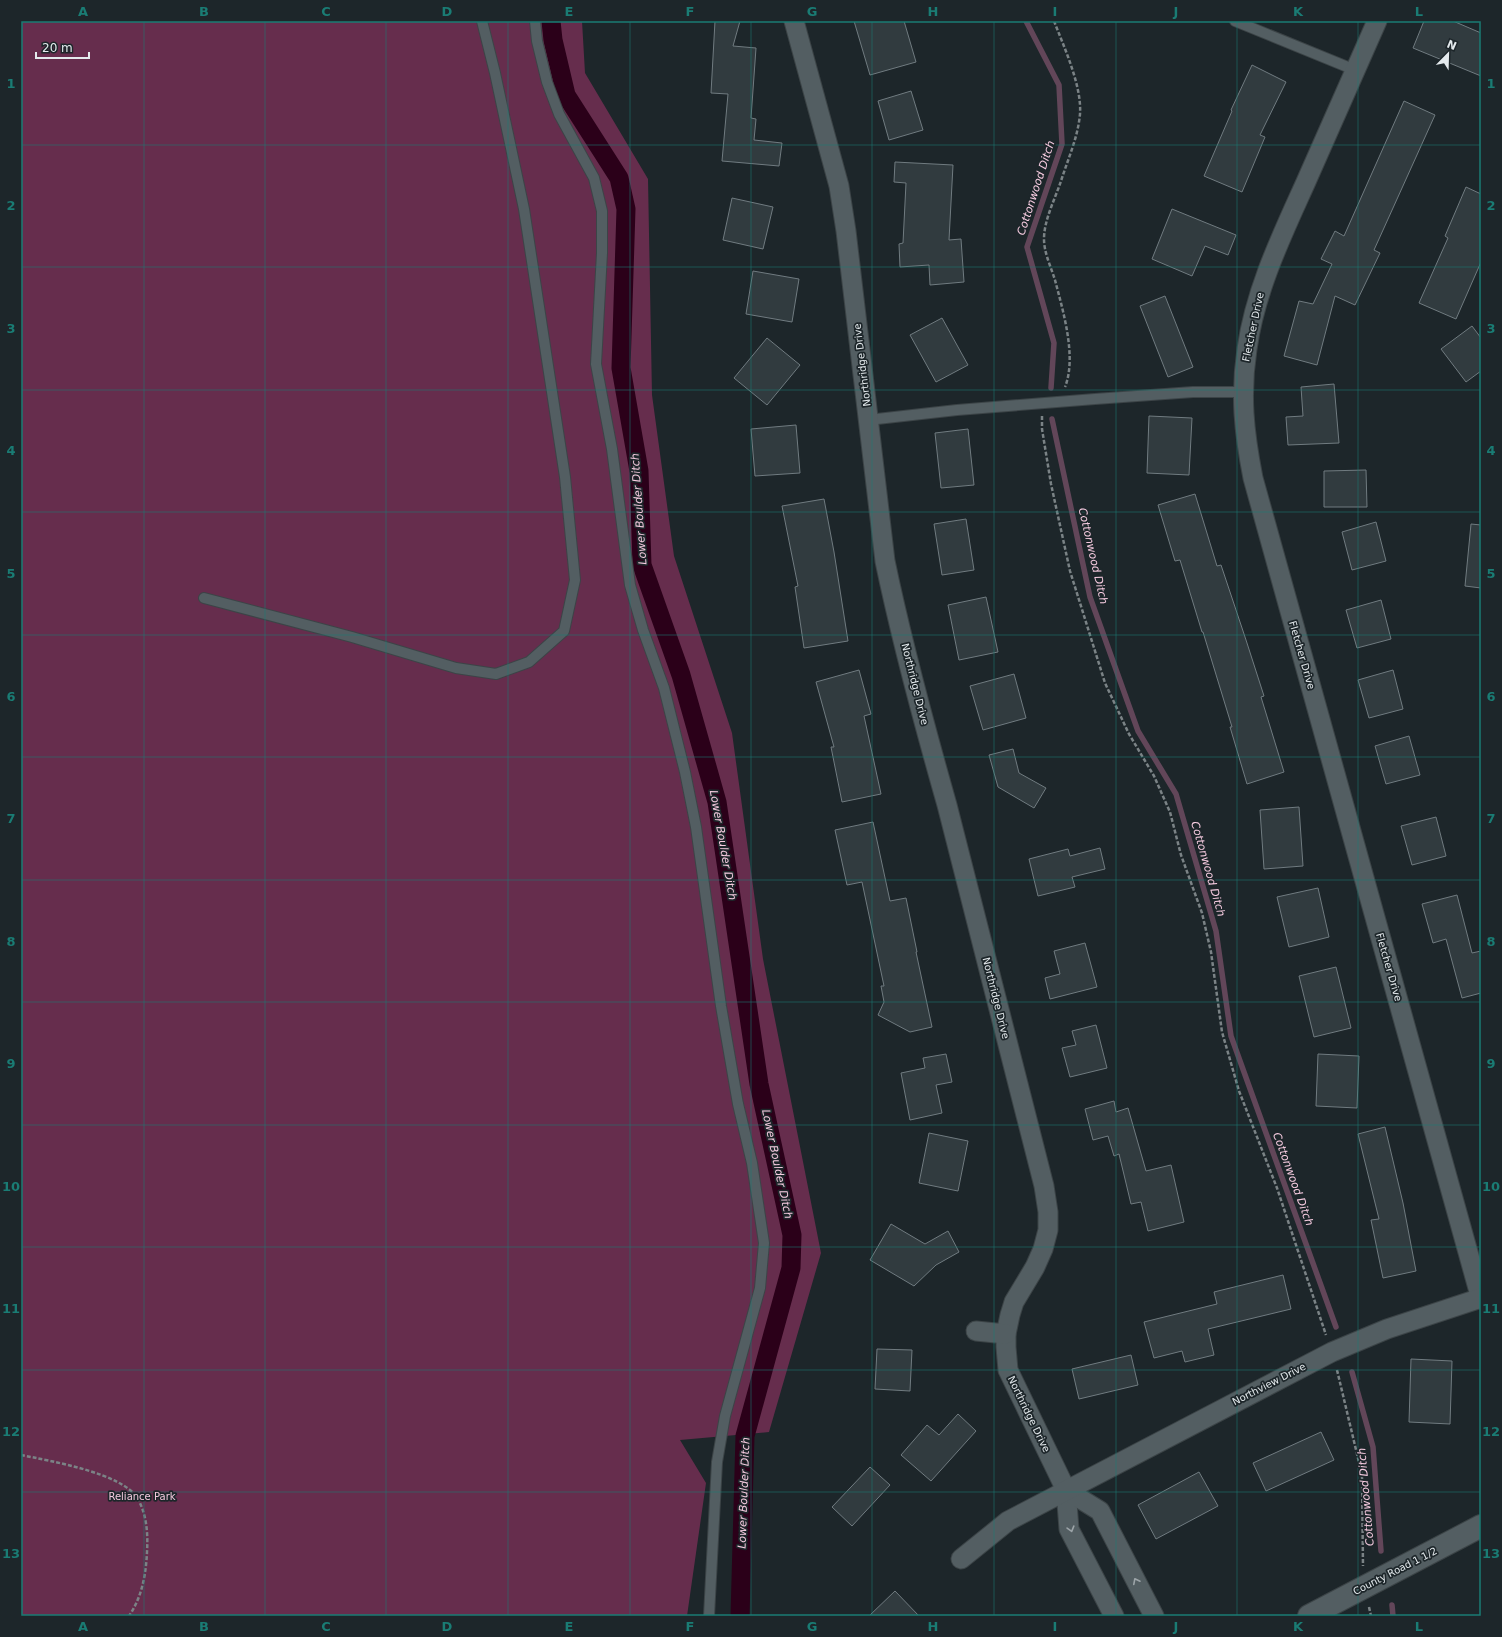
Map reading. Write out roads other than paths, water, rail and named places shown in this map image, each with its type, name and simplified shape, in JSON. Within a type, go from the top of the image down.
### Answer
[{"type":"street","name":"Northridge Drive","points":[[794,21],[839,186],[846,231],[885,561],[893,602],[947,805],[1042,1178],[1048,1212],[1048,1230],[1043,1249],[1035,1267],[1014,1302],[1010,1315],[1006,1334],[1008,1370],[1011,1379],[1066,1490],[1069,1529],[1114,1616]]},
{"type":"street","name":"Fletcher Drive","points":[[1377,21],[1278,243],[1263,282],[1247,348],[1243,392],[1243,418],[1253,478],[1481,1298]]},
{"type":"street","name":"Northview Drive","points":[[961,1559],[1008,1521],[1332,1352],[1400,1324],[1481,1298]]},
{"type":"street","points":[[976,1331],[1006,1334]]},
{"type":"street","points":[[1066,1490],[1100,1511],[1154,1616]]},
{"type":"street","name":"County Road 1 1/2","points":[[1309,1616],[1481,1526]]},
{"type":"lane","points":[[204,598],[352,636],[456,668],[496,674],[529,662],[564,631],[575,580],[565,477],[524,209],[495,73],[482,21]]},
{"type":"lane","points":[[535,21],[537,40],[547,82],[559,114],[594,178],[602,211],[602,253],[596,364],[612,450],[630,585],[643,630],[664,688],[685,772],[696,827],[721,1006],[738,1104],[752,1162],[764,1243],[760,1288],[725,1416],[717,1462],[709,1616]]},
{"type":"lane","points":[[1235,21],[1355,70]]},
{"type":"lane","points":[[868,420],[958,410],[1193,392],[1243,392]]},
{"type":"waterway","name":"Lower Boulder Ditch","points":[[551,21],[553,40],[566,95],[619,178],[626,209],[621,368],[639,471],[642,565],[681,675],[717,802],[759,1084],[792,1235],[791,1268],[745,1436],[740,1616]]},
{"type":"waterway","name":"Cottonwood Ditch","points":[[1026,21],[1059,85],[1062,144],[1027,247],[1054,343],[1051,388]]},
{"type":"waterway","name":"Cottonwood Ditch","points":[[1052,419],[1090,597],[1138,731],[1176,794],[1216,931],[1231,1036],[1336,1327]]},
{"type":"waterway","name":"Cottonwood Ditch","points":[[1352,1372],[1373,1447],[1381,1551]]},
{"type":"waterway","name":"Cottonwood Ditch","points":[[1392,1605],[1393,1616]]},
{"type":"park label","name":"Reliance Park","points":[[142,1496]]}]
